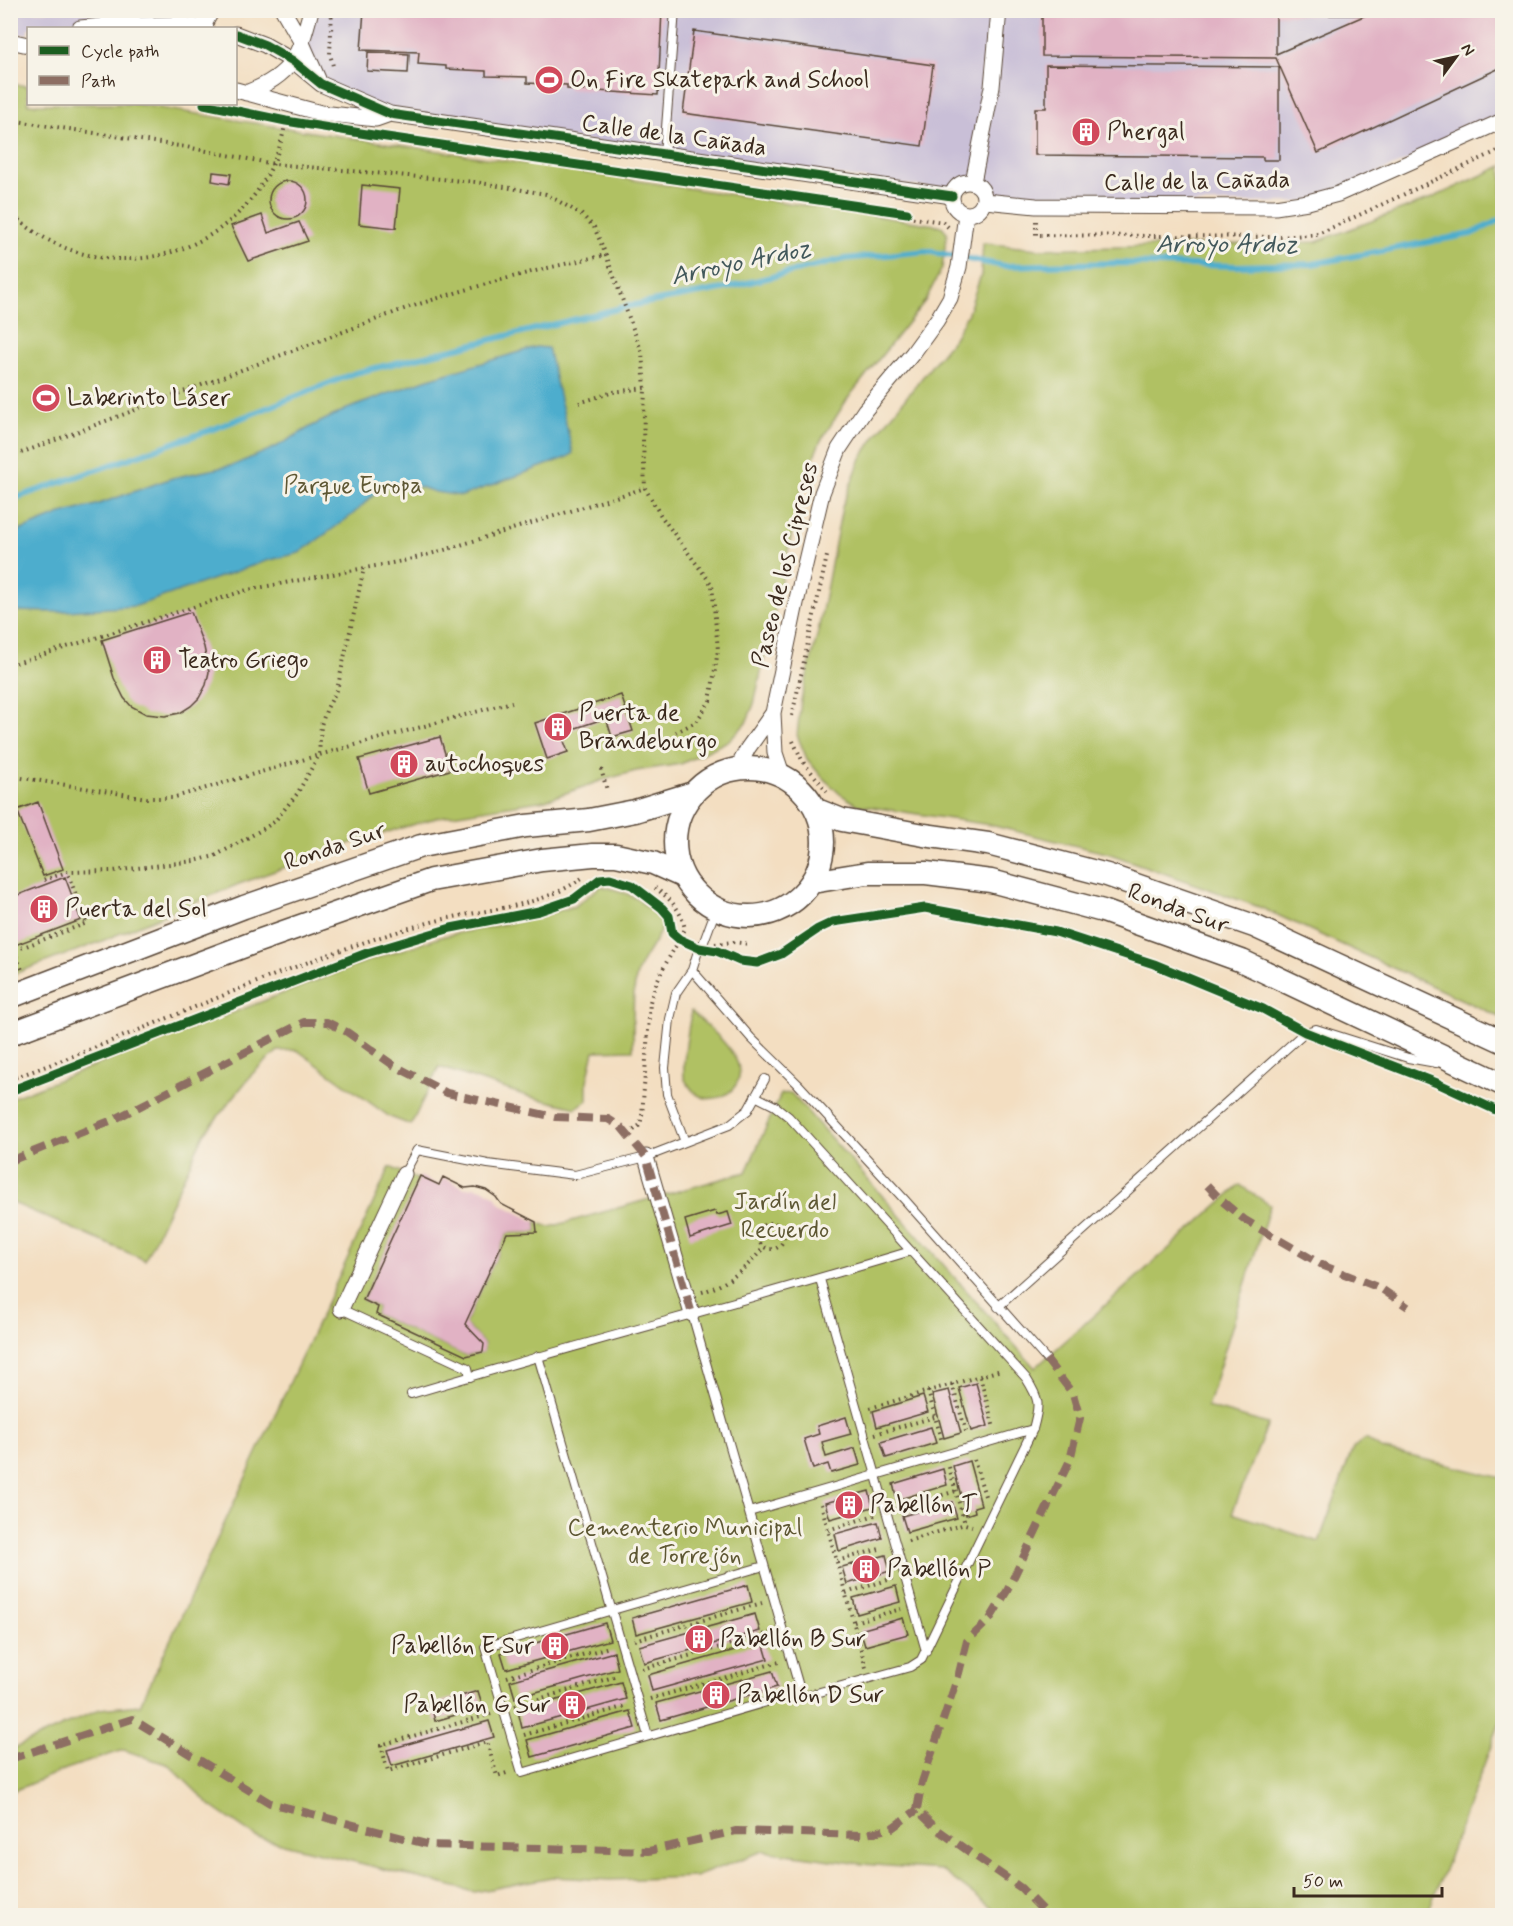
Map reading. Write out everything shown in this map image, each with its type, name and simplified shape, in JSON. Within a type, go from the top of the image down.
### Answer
[{"type":"main road","name":"Ronda Sur","points":[[824,803],[822,859],[812,882],[798,898],[780,910],[759,916],[737,916],[716,909],[696,896],[682,876],[674,848],[676,820],[690,794],[711,776],[738,767],[760,767],[782,774],[824,803],[842,820],[924,836],[988,844],[1107,875],[1254,926],[1503,1041]]},
{"type":"main road","name":"Ronda Sur","points":[[10,997],[244,907],[421,846],[526,826],[589,820],[635,811],[690,794]]},
{"type":"main road","name":"Ronda Sur","points":[[10,1034],[258,941],[431,880],[542,860],[593,855],[616,855],[653,863],[682,876]]},
{"type":"main road","name":"Ronda Sur","points":[[812,882],[867,873],[926,873],[991,881],[1103,911],[1242,962],[1503,1084]]},
{"type":"street","points":[[102,26],[138,10]]},
{"type":"street","points":[[204,27],[212,10]]},
{"type":"street","points":[[283,10],[303,43],[309,62],[321,84]]},
{"type":"street","points":[[241,91],[271,82],[293,62],[303,43],[311,10]]},
{"type":"street","points":[[973,182],[992,87],[999,10]]},
{"type":"street","points":[[91,27],[176,24],[197,27]]},
{"type":"street","points":[[10,36],[27,34]]},
{"type":"street","points":[[237,34],[265,45],[293,62],[321,84],[390,114]]},
{"type":"street","points":[[10,41],[27,45]]},
{"type":"street","points":[[241,91],[321,113],[376,119],[390,114]]},
{"type":"street","name":"Calle de la Cañada","points":[[390,114],[952,196]]},
{"type":"street","name":"Calle de la Cañada","points":[[985,201],[1048,206],[1275,207],[1308,202],[1338,194],[1503,121]]},
{"type":"street","points":[[973,182],[982,189],[985,201],[978,211],[966,214],[956,208],[952,196],[959,184],[973,182]]},
{"type":"street","name":"Paseo de los Cipreses","points":[[782,774],[775,753],[773,713],[822,492],[838,449],[865,410],[913,353],[950,298],[959,267],[956,236],[966,214]]},
{"type":"street","name":"Paseo de los Cipreses","points":[[738,767],[748,748],[773,713]]},
{"type":"street","points":[[646,1157],[692,1314]]},
{"type":"street","points":[[341,1309],[404,1174]]},
{"type":"lane","points":[[664,154],[675,10]]},
{"type":"lane","points":[[685,1142],[667,1094],[665,1068],[670,1019],[676,993],[692,970],[716,909]]},
{"type":"lane","points":[[692,970],[751,1038],[808,1095],[1046,1359]]},
{"type":"lane","points":[[998,1306],[1305,1032],[1316,1029],[1408,1058],[1468,1068]]},
{"type":"lane","points":[[404,1174],[417,1149],[488,1164],[575,1175],[646,1157],[729,1125],[748,1110],[765,1079]]},
{"type":"lane","points":[[692,1314],[802,1697],[910,1667],[921,1660],[1033,1429],[1038,1411],[1037,1395],[1011,1361],[789,1117],[756,1096]]},
{"type":"lane","points":[[411,1394],[538,1356],[820,1279],[911,1251]]},
{"type":"lane","points":[[820,1279],[926,1651]]},
{"type":"lane","points":[[341,1309],[468,1368],[470,1377]]},
{"type":"lane","points":[[538,1356],[648,1736]]},
{"type":"lane","points":[[749,1512],[1033,1429]]},
{"type":"lane","points":[[764,1566],[485,1647],[522,1773],[801,1692]]},
{"type":"path","points":[[332,10],[330,54],[337,73]]},
{"type":"path","points":[[275,118],[297,122]]},
{"type":"path","points":[[10,120],[186,147],[274,164],[475,182],[546,194],[588,220],[594,227],[606,255],[642,353],[645,388],[643,442],[645,488],[661,516],[712,585],[718,650],[710,701],[696,722],[676,732]]},
{"type":"path","points":[[10,212],[47,240],[74,252],[103,259],[133,260],[162,256],[191,246],[240,213],[259,190],[274,164],[285,125]]},
{"type":"path","points":[[896,211],[943,222],[956,236]]},
{"type":"path","points":[[10,457],[404,309],[554,265],[606,255]]},
{"type":"path","points":[[579,404],[613,392],[645,388]]},
{"type":"path","points":[[10,665],[247,590],[441,551],[645,488]]},
{"type":"path","points":[[790,723],[827,555]]},
{"type":"path","points":[[44,880],[67,872],[113,871],[169,865],[215,856],[274,822],[297,794],[319,755],[321,725],[337,690],[364,568]]},
{"type":"path","points":[[10,778],[16,777],[147,798],[171,798],[512,702]]},
{"type":"path","points":[[792,733],[793,743],[816,780],[824,803]]},
{"type":"path","points":[[601,769],[607,790]]},
{"type":"path","points":[[24,977],[13,951],[87,923],[67,872]]},
{"type":"path","points":[[10,1079],[351,947],[446,918],[537,901],[566,890],[585,876]]},
{"type":"path","points":[[629,1134],[640,1125],[642,1116],[650,1002],[654,986],[676,936],[685,929],[683,917],[670,899],[648,883]]},
{"type":"path","points":[[473,924],[517,915]]},
{"type":"path","points":[[451,928],[462,926]]},
{"type":"path","points":[[676,936],[699,948],[724,954]]},
{"type":"path","points":[[771,1222],[778,1224],[783,1229],[782,1243],[771,1249],[764,1247],[759,1242],[760,1228],[771,1222]]},
{"type":"path","points":[[687,1296],[708,1290],[730,1279],[764,1247]]},
{"type":"path","points":[[858,1412],[1003,1370],[1011,1361]]},
{"type":"path","points":[[980,1377],[997,1440]]},
{"type":"path","points":[[865,1437],[935,1417]]},
{"type":"path","points":[[818,1492],[869,1678]]},
{"type":"path","points":[[846,1593],[904,1575]]},
{"type":"path","points":[[854,1622],[913,1606]]},
{"type":"path","points":[[486,1715],[381,1746],[388,1771],[487,1742],[497,1776],[521,1769]]},
{"type":"shaded area","points":[[311,10],[1502,11],[1502,121],[1308,202],[1036,206],[984,194],[982,189],[973,182],[959,184],[954,191],[390,114],[321,84],[302,43]]},
{"type":"shaded area","points":[[11,11],[138,11],[83,27],[27,27],[27,34],[11,35]]},
{"type":"green space","name":"Parque Europa","points":[[10,84],[27,86],[27,105],[141,105],[942,226],[947,233],[942,268],[925,301],[848,398],[820,442],[803,484],[754,704],[746,723],[730,740],[681,764],[636,771],[546,800],[439,817],[357,841],[239,884],[97,943],[11,975]]},
{"type":"green space","points":[[1502,166],[1502,1018],[1262,908],[1110,854],[990,825],[858,805],[840,794],[822,777],[807,759],[797,735],[801,700],[818,632],[842,507],[861,458],[876,435],[954,338],[968,313],[981,275],[983,243],[1038,249],[1316,242],[1430,199]]},
{"type":"green space","points":[[601,886],[636,898],[663,924],[642,962],[635,982],[633,1050],[594,1051],[587,1081],[587,1100],[576,1108],[527,1096],[439,1067],[411,1125],[390,1117],[297,1050],[278,1051],[253,1073],[204,1134],[145,1260],[11,1202],[11,1098],[370,960],[444,936],[530,919],[575,906]]},
{"type":"green space","points":[[691,1011],[723,1041],[737,1062],[738,1082],[725,1095],[706,1098],[697,1095],[685,1079],[684,1062]]},
{"type":"green space","points":[[791,1093],[1035,1368],[1240,1185],[1270,1205],[1207,1407],[1268,1424],[1232,1513],[1319,1542],[1353,1448],[1366,1439],[1381,1449],[1502,1478],[1502,1717],[1427,1915],[1001,1915],[941,1870],[862,1864],[763,1851],[695,1877],[610,1880],[552,1877],[475,1892],[256,1837],[211,1806],[169,1765],[124,1750],[66,1769],[11,1792],[10,1750],[100,1709],[140,1705],[390,1167],[419,1180],[363,1300],[378,1307],[376,1314],[466,1356],[483,1352],[484,1344],[465,1324],[507,1233],[537,1232],[536,1222],[550,1227],[746,1172],[781,1094]]},
{"type":"water","points":[[536,347],[548,348],[573,453],[568,457],[462,496],[435,492],[411,484],[392,484],[380,489],[352,515],[299,553],[266,561],[136,606],[53,612],[11,611],[11,534],[61,514],[96,505],[172,478],[234,465],[276,447],[347,409],[425,380]]},
{"type":"building","points":[[364,10],[662,10],[658,95],[567,89],[567,85],[527,83],[527,77],[486,76],[486,71],[446,69],[446,66],[418,64],[419,52],[361,50]]},
{"type":"building","points":[[1042,10],[1366,10],[1366,15],[1377,10],[1502,10],[1502,67],[1318,153],[1276,58],[1042,56]],"holes":[[[1276,15],[1366,15],[1276,54]]]},
{"type":"building","points":[[694,31],[933,65],[922,146],[683,113]]},
{"type":"building","points":[[368,52],[409,54],[408,73],[367,71]]},
{"type":"building","points":[[1046,65],[1279,67],[1279,160],[1263,160],[1263,157],[1035,155],[1035,108],[1046,108]]},
{"type":"building","points":[[213,172],[231,174],[229,184],[212,181]]},
{"type":"building","points":[[288,181],[295,182],[301,187],[306,193],[306,207],[301,213],[295,218],[288,219],[281,218],[275,213],[270,207],[269,200],[270,193],[275,187],[281,182]]},
{"type":"building","points":[[362,185],[400,189],[396,228],[359,224]]},
{"type":"building","points":[[262,215],[268,233],[299,222],[308,241],[248,261],[231,226]]},
{"type":"building","name":"Teatro Griego","points":[[191,612],[204,647],[209,672],[206,685],[199,698],[180,713],[165,716],[146,714],[131,706],[124,698],[114,678],[102,640]]},
{"type":"building","name":"Puerta de Brandeburgo","points":[[621,695],[633,731],[612,737],[606,718],[561,733],[568,752],[547,759],[535,723]]},
{"type":"building","name":"autochoques","points":[[440,737],[450,770],[369,793],[359,759]]},
{"type":"building","points":[[38,802],[63,869],[43,876],[17,810]]},
{"type":"building","name":"Puerta del Sol","points":[[65,877],[81,920],[10,947],[10,898]]},
{"type":"building","points":[[420,1176],[439,1185],[443,1177],[465,1188],[475,1187],[486,1190],[501,1204],[536,1222],[537,1232],[507,1233],[465,1324],[484,1344],[483,1352],[466,1356],[376,1314],[378,1307],[363,1300]]},
{"type":"building","points":[[715,1211],[717,1215],[728,1212],[732,1225],[690,1238],[685,1220]]},
{"type":"building","points":[[976,1383],[988,1426],[971,1431],[959,1388]]},
{"type":"building","points":[[949,1390],[961,1433],[944,1438],[932,1394]]},
{"type":"building","points":[[923,1396],[928,1412],[877,1427],[873,1411]]},
{"type":"building","points":[[846,1417],[851,1434],[822,1442],[826,1457],[855,1448],[860,1465],[831,1473],[828,1464],[813,1469],[804,1439],[819,1434],[817,1426]]},
{"type":"building","points":[[931,1427],[936,1443],[886,1458],[881,1442]]},
{"type":"building","points":[[969,1461],[981,1505],[974,1507],[975,1512],[966,1515],[953,1466]]},
{"type":"building","points":[[943,1469],[947,1485],[897,1500],[893,1484]]},
{"type":"building","name":"Pabellón T","points":[[869,1491],[873,1507],[830,1519],[825,1503]]},
{"type":"building","points":[[952,1502],[957,1518],[907,1532],[902,1516]]},
{"type":"building","points":[[878,1522],[882,1538],[839,1551],[835,1534]]},
{"type":"building","name":"Pabellón P","points":[[886,1555],[890,1571],[847,1584],[842,1567]]},
{"type":"building","points":[[748,1585],[752,1602],[636,1634],[632,1618]]},
{"type":"building","points":[[896,1586],[900,1602],[857,1614],[853,1598]]},
{"type":"building","name":"Pabellón B Sur","points":[[755,1614],[760,1631],[644,1663],[639,1646]]},
{"type":"building","points":[[903,1618],[908,1634],[865,1646],[860,1630]]},
{"type":"building","name":"Pabellón E Sur","points":[[605,1623],[610,1640],[506,1669],[501,1653]]},
{"type":"building","points":[[763,1642],[768,1659],[652,1691],[648,1675]]},
{"type":"building","points":[[614,1652],[618,1669],[515,1698],[510,1681]]},
{"type":"building","name":"Pabellón D Sur","points":[[772,1671],[777,1687],[661,1720],[656,1703]]},
{"type":"building","name":"Pabellón G Sur","points":[[621,1682],[626,1699],[522,1728],[518,1711]]},
{"type":"building","points":[[478,1691],[483,1707],[435,1721],[431,1705]]},
{"type":"building","points":[[630,1711],[635,1728],[532,1757],[527,1740]]},
{"type":"building","points":[[489,1721],[494,1737],[392,1766],[387,1750]]},
{"type":"waterway","name":"Arroyo Ardoz","points":[[10,500],[216,428],[355,373],[629,306],[722,289],[844,259],[927,251],[1004,266],[1116,263],[1238,266],[1312,264],[1471,234],[1502,219]]},
{"type":"marked path","points":[[10,1161],[115,1119],[304,1022],[327,1022],[347,1032],[393,1065],[447,1093],[555,1117],[608,1119],[621,1127],[646,1157],[692,1314]]},
{"type":"marked path","points":[[1207,1185],[1245,1220],[1324,1266],[1380,1288],[1408,1307]]},
{"type":"marked path","points":[[1046,1359],[1073,1394],[1080,1418],[1070,1460],[1007,1591],[990,1619],[967,1641],[959,1673],[922,1782],[917,1810],[938,1830],[1021,1888],[1048,1916]]},
{"type":"marked path","points":[[10,1759],[132,1719],[270,1803],[430,1845],[649,1851],[736,1831],[862,1835],[892,1828],[917,1810]]},
{"type":"cycle path","points":[[237,34],[265,45],[293,61],[321,84],[390,114],[952,196]]},
{"type":"cycle path","points":[[209,105],[286,121],[373,135],[907,213]]},
{"type":"cycle path","points":[[10,1091],[367,953],[451,928],[539,911],[574,899],[600,879],[610,878],[632,885],[662,908],[669,916],[672,933],[679,939],[740,961],[757,963],[781,954],[818,929],[833,922],[925,908],[1056,932],[1154,964],[1263,1009],[1305,1032],[1437,1083],[1502,1113]]},
{"type":"place","name":"On Fire Skatepark and School","points":[[549,80]]},
{"type":"place","name":"Phergal","points":[[1086,132]]},
{"type":"place","name":"Laberinto Láser","points":[[46,398]]},
{"type":"place","name":"Teatro Griego","points":[[157,660]]},
{"type":"place","name":"Puerta de Brandeburgo","points":[[558,727]]},
{"type":"place","name":"autochoques","points":[[404,764]]},
{"type":"place","name":"Puerta del Sol","points":[[44,909]]},
{"type":"place","name":"Pabellón T","points":[[849,1505]]},
{"type":"place","name":"Pabellón P","points":[[866,1569]]},
{"type":"place","name":"Pabellón B Sur","points":[[699,1639]]},
{"type":"place","name":"Pabellón E Sur","points":[[555,1646]]},
{"type":"place","name":"Pabellón D Sur","points":[[716,1695]]},
{"type":"place","name":"Pabellón G Sur","points":[[572,1705]]},
{"type":"park label","name":"Jardín del Recuerdo","points":[[785,1216]]},
{"type":"park label","name":"Cementerio Municipal de Torrejón","points":[[685,1542]]}]
